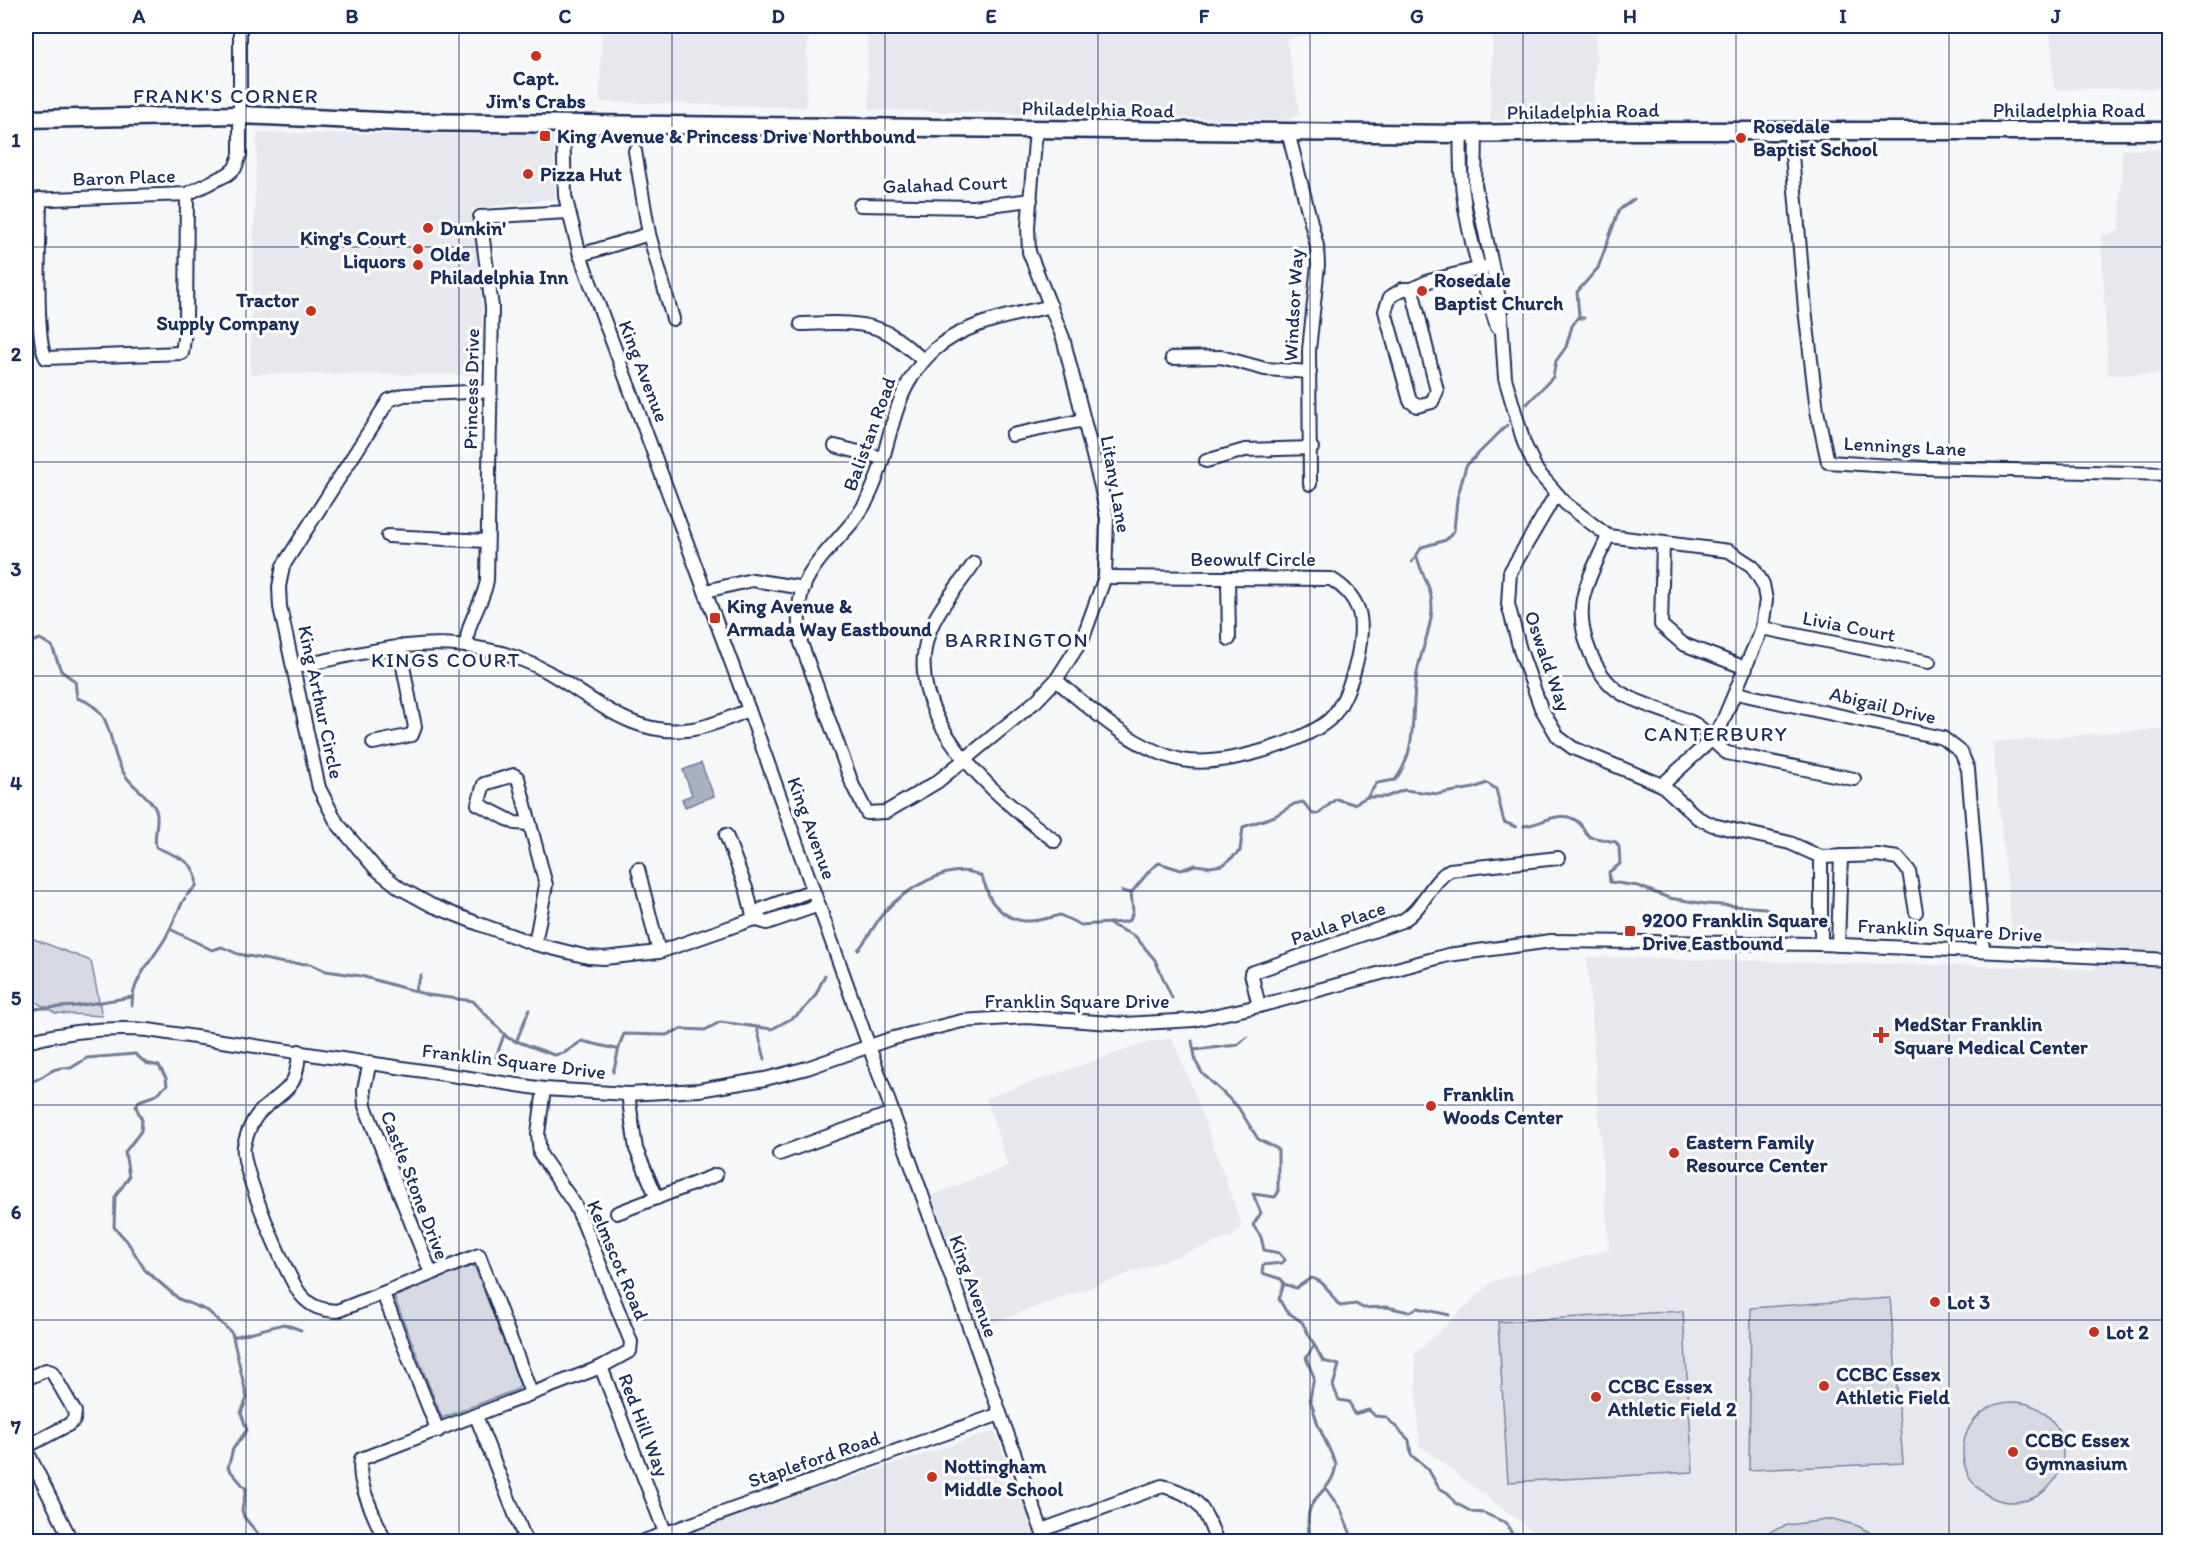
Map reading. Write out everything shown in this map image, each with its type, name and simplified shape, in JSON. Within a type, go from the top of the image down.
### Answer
[{"type":"main road","name":"Philadelphia Road","points":[[26,119],[240,115],[403,122],[1469,134],[2169,131]]},
{"type":"street","points":[[240,26],[240,115]]},
{"type":"street","name":"Baron Place","points":[[26,200],[188,194],[235,168],[240,155],[240,115]]},
{"type":"street","name":"King Avenue","points":[[563,124],[563,182],[568,212],[580,255],[706,591],[1044,1536]]},
{"type":"street","name":"Litany Lane","points":[[867,813],[886,812],[904,803],[964,760],[1056,680],[1083,638],[1105,577],[1107,518],[1063,338],[1029,252],[1036,129]]},
{"type":"street","name":"Lennings Lane","points":[[1790,131],[1805,309],[1817,411],[1828,462],[1923,468],[2169,474]]},
{"type":"street","name":"Windsor Way","points":[[1288,132],[1317,246],[1318,266],[1310,327],[1312,448],[1310,484]]},
{"type":"street","points":[[1469,134],[1475,185],[1500,303],[1505,378],[1524,443],[1537,471],[1556,494],[1608,536],[1729,551],[1747,561],[1758,574],[1766,592],[1762,628],[1722,723],[1710,741],[1662,785]]},
{"type":"street","points":[[1469,134],[1462,198],[1478,268],[1503,345]]},
{"type":"street","points":[[635,150],[649,234],[672,319]]},
{"type":"street","points":[[40,199],[40,324],[43,353],[46,358],[135,356],[182,353],[186,324],[188,194]]},
{"type":"street","name":"Galahad Court","points":[[860,205],[974,207],[1031,200]]},
{"type":"street","name":"Princess Drive","points":[[467,646],[467,630],[485,592],[487,541],[492,307],[480,217],[568,212]]},
{"type":"street","points":[[580,255],[649,234]]},
{"type":"street","points":[[1412,289],[1437,391],[1432,402],[1417,406],[1410,401],[1385,311],[1387,302],[1394,293],[1402,289],[1412,289],[1429,281],[1492,265]]},
{"type":"street","name":"Balistan Road","points":[[867,813],[853,786],[803,649],[798,619],[804,588],[817,566],[860,512],[872,489],[899,398],[909,378],[924,360],[944,342],[964,330],[1051,306]]},
{"type":"street","points":[[801,324],[845,324],[877,328],[894,337],[924,360]]},
{"type":"street","points":[[1172,358],[1221,357],[1265,369],[1310,372]]},
{"type":"street","name":"King Arthur Circle","points":[[490,391],[404,395],[389,400],[283,566],[279,587],[280,601],[319,788],[337,823],[376,869],[414,897],[535,944],[567,953],[604,958],[659,952],[754,920],[767,923],[819,905]]},
{"type":"street","points":[[1012,435],[1084,420]]},
{"type":"street","points":[[835,446],[882,458]]},
{"type":"street","points":[[1206,461],[1245,450],[1312,448]]},
{"type":"street","name":"Oswald Way","points":[[1556,494],[1516,558],[1508,584],[1510,618],[1534,689],[1552,729],[1566,744],[1662,785],[1698,818],[1713,825],[1790,843],[1821,857],[1877,855],[1898,858],[1909,871],[1916,912]]},
{"type":"street","points":[[1608,536],[1589,579],[1582,611],[1582,623],[1599,671],[1619,691],[1640,703],[1693,723],[1710,741],[1735,756],[1854,779]]},
{"type":"street","points":[[388,537],[487,541]]},
{"type":"street","points":[[1663,543],[1661,625],[1683,644],[1746,668]]},
{"type":"street","points":[[974,563],[937,616],[928,634],[924,652],[926,681],[934,707],[964,760],[1010,808],[1055,842]]},
{"type":"street","name":"Beowulf Circle","points":[[1056,680],[1131,736],[1182,760],[1203,763],[1243,757],[1318,727],[1329,719],[1345,700],[1354,675],[1360,623],[1359,610],[1352,597],[1342,586],[1331,579],[1105,577]]},
{"type":"street","points":[[1228,578],[1228,639]]},
{"type":"street","points":[[706,591],[752,580],[804,588]]},
{"type":"street","name":"Livia Court","points":[[1762,628],[1929,662]]},
{"type":"street","points":[[294,667],[399,646],[429,644],[467,646],[504,654],[526,662],[559,679],[623,719],[649,728],[691,729],[749,710]]},
{"type":"street","points":[[373,743],[412,735],[415,727],[399,646]]},
{"type":"street","name":"Abigail Drive","points":[[1736,693],[1943,738],[1961,752],[1968,769],[1983,950]]},
{"type":"street","points":[[530,824],[515,823],[478,804],[484,784],[514,775],[518,778],[546,885],[535,944]]},
{"type":"street","points":[[726,835],[747,891],[754,920]]},
{"type":"street","points":[[1838,945],[1841,856]]},
{"type":"street","points":[[1821,857],[1821,944]]},
{"type":"street","name":"Paula Place","points":[[1259,1006],[1251,973],[1402,921],[1450,870],[1558,858]]},
{"type":"street","points":[[638,869],[659,952]]},
{"type":"street","name":"King Arthur Circle","points":[[754,920],[762,909],[813,890]]},
{"type":"street","name":"Franklin Square Drive","points":[[26,1042],[72,1031],[128,1029],[370,1062],[544,1089],[628,1094],[699,1090],[745,1083],[807,1068],[923,1029],[993,1018],[1146,1024],[1194,1020],[1259,1006],[1407,964],[1448,955],[1530,944],[1629,940],[1821,944],[2169,960]]},
{"type":"street","name":"Castle Stone Drive","points":[[299,1052],[298,1067],[293,1083],[254,1119],[243,1148],[244,1163],[285,1268],[297,1290],[309,1303],[320,1309],[337,1311],[431,1273],[365,1106],[364,1089],[370,1062]]},
{"type":"street","name":"Kelmscot Road","points":[[544,1089],[538,1134],[540,1154],[575,1205],[631,1342],[630,1351],[601,1367]]},
{"type":"street","points":[[628,1094],[636,1149],[657,1198]]},
{"type":"street","points":[[779,1154],[892,1113]]},
{"type":"street","points":[[617,1213],[716,1175]]},
{"type":"street","points":[[431,1273],[479,1255],[531,1393]]},
{"type":"street","points":[[383,1294],[438,1431]]},
{"type":"street","name":"Red Hill Way","points":[[476,1416],[601,1367],[665,1532]]},
{"type":"street","points":[[26,1379],[45,1370],[52,1372],[71,1403],[75,1416],[68,1425],[26,1448],[70,1538]]},
{"type":"street","name":"Stapleford Road","points":[[641,1542],[1000,1414]]},
{"type":"street","points":[[385,1542],[363,1485],[359,1470],[362,1460],[476,1416],[526,1542]]},
{"type":"street","points":[[1044,1536],[1162,1486],[1181,1490],[1195,1498],[1207,1516],[1217,1542]]},
{"type":"shaded area","points":[[601,26],[816,26],[808,36],[806,107],[600,102]]},
{"type":"shaded area","points":[[867,26],[1344,26],[1345,28],[1286,39],[1300,114],[1290,120],[869,110]]},
{"type":"shaded area","points":[[1493,26],[1598,26],[1594,92],[1595,119],[1490,120]]},
{"type":"shaded area","points":[[2050,26],[2169,26],[2169,88],[2054,89]]},
{"type":"shaded area","points":[[257,133],[553,135],[555,199],[472,209],[481,284],[483,345],[480,375],[250,374]]},
{"type":"shaded area","points":[[2169,149],[2169,374],[2108,375],[2101,235],[2120,231],[2122,150]]},
{"type":"shaded area","points":[[2169,728],[2169,1541],[1535,1541],[1531,1530],[1419,1445],[1415,1354],[1493,1281],[1609,1250],[1587,957],[2095,969],[2096,943],[2013,940],[1992,742]]},
{"type":"shaded area","points":[[26,936],[91,961],[102,1016],[55,1013],[36,1002],[26,1000]]},
{"type":"shaded area","points":[[1172,1038],[1201,1110],[1242,1226],[1233,1236],[978,1328],[932,1195],[1008,1166],[986,1098],[1149,1042]]},
{"type":"shaded area","points":[[468,1266],[475,1267],[520,1385],[518,1389],[442,1418],[394,1297]]},
{"type":"shaded area","name":"CCBC Essex Athletic Field","points":[[1890,1298],[1903,1463],[1749,1470],[1751,1308]]},
{"type":"shaded area","name":"CCBC Essex Athletic Field 2","points":[[1683,1311],[1693,1472],[1508,1482],[1498,1322]]},
{"type":"shaded area","name":"CCBC Essex Gymnasium","points":[[2013,1402],[2032,1406],[2049,1416],[2059,1433],[2063,1452],[2059,1471],[2049,1488],[2032,1498],[2013,1502],[1994,1498],[1977,1488],[1967,1471],[1963,1452],[1967,1433],[1977,1416],[1994,1406]]},
{"type":"shaded area","name":"Nottingham Middle School","points":[[994,1431],[1039,1541],[667,1541],[723,1520]]},
{"type":"shaded area","points":[[1833,1519],[1858,1526],[1885,1541],[1762,1541],[1765,1533],[1788,1525]]},
{"type":"water","points":[[701,763],[714,796],[685,807],[682,799],[692,795],[683,770]]},
{"type":"waterway","points":[[1527,404],[1553,377],[1556,361],[1566,347],[1572,326],[1579,316],[1577,292],[1598,268],[1619,210],[1634,199]]},
{"type":"waterway","points":[[1577,318],[1584,318]]},
{"type":"waterway","points":[[1412,562],[1422,547],[1446,540],[1454,531],[1457,499],[1466,466],[1507,425]]},
{"type":"waterway","points":[[1131,893],[1159,863],[1181,870],[1195,865],[1210,867],[1223,865],[1240,851],[1243,827],[1275,816],[1294,804],[1303,802],[1313,814],[1318,814],[1336,799],[1354,804],[1367,797],[1377,783],[1395,780],[1408,756],[1417,673],[1432,614],[1432,599],[1417,557]]},
{"type":"waterway","points":[[26,644],[40,639],[52,646],[61,671],[75,681],[77,698],[91,704],[100,712],[110,732],[121,768],[128,779],[151,801],[156,810],[156,847],[184,860],[194,870],[196,886],[187,895]]},
{"type":"waterway","points":[[1367,797],[1386,797],[1404,790],[1438,794],[1474,788],[1487,783],[1496,789],[1504,822],[1516,827]]},
{"type":"waterway","points":[[1524,826],[1551,818],[1572,818],[1590,837],[1616,842],[1619,847],[1620,864],[1609,872],[1610,882],[1638,886],[1669,898],[1706,904],[1765,908],[1782,917]]},
{"type":"waterway","points":[[858,950],[885,911],[904,894],[929,880],[956,872],[969,872],[981,876],[993,903],[1009,916],[1025,921],[1060,915],[1081,925],[1124,922],[1130,920],[1133,911],[1131,893]]},
{"type":"waterway","points":[[1122,891],[1131,893]]},
{"type":"waterway","points":[[132,1005],[135,986],[166,937],[185,898]]},
{"type":"waterway","points":[[1109,924],[1135,936],[1155,960],[1172,998]]},
{"type":"waterway","points":[[170,929],[212,950],[222,947],[238,954],[284,963],[311,964],[326,971],[361,976],[428,995],[473,1001],[508,1038],[554,1055],[564,1053],[582,1041],[616,1049]]},
{"type":"waterway","points":[[415,990],[421,975]]},
{"type":"waterway","points":[[613,1072],[624,1034],[666,1035],[681,1029],[705,1030],[720,1022],[772,1029],[796,1016],[806,1007],[815,996],[825,975]]},
{"type":"waterway","points":[[30,1009],[76,1006],[132,997]]},
{"type":"waterway","points":[[516,1042],[529,1010]]},
{"type":"waterway","points":[[757,1028],[765,1059]]},
{"type":"waterway","points":[[496,1057],[504,1035]]},
{"type":"waterway","points":[[1194,1050],[1238,1045],[1247,1037]]},
{"type":"waterway","points":[[1192,1041],[1196,1062],[1202,1073],[1238,1107],[1258,1139],[1278,1149],[1278,1193],[1275,1197],[1253,1194],[1261,1213],[1253,1225],[1261,1237],[1264,1250],[1279,1253],[1285,1260],[1282,1263],[1263,1265],[1262,1273],[1281,1279],[1284,1284],[1296,1288],[1311,1278],[1321,1282],[1340,1306],[1356,1304],[1363,1308],[1387,1307],[1409,1312],[1418,1308],[1449,1315]]},
{"type":"waterway","points":[[135,1054],[146,1063],[159,1066],[167,1085],[156,1095],[139,1101],[136,1107],[142,1120],[141,1131],[125,1152],[129,1177],[115,1197],[114,1227],[127,1241],[145,1270],[179,1299],[208,1311],[232,1333],[247,1398],[241,1413],[247,1430],[233,1449],[228,1468],[246,1489],[242,1510],[244,1517],[265,1542]]},
{"type":"waterway","points":[[26,1083],[57,1069],[71,1068],[87,1058],[135,1054]]},
{"type":"waterway","points":[[1284,1284],[1279,1299],[1286,1311],[1302,1322],[1323,1361],[1339,1365],[1333,1386],[1339,1400],[1350,1402],[1354,1414],[1369,1410],[1375,1416],[1386,1417],[1409,1440],[1411,1455],[1428,1469],[1439,1488],[1448,1493],[1455,1503],[1472,1512],[1484,1513],[1506,1523],[1512,1534],[1527,1542]]},
{"type":"waterway","points":[[233,1337],[284,1324],[301,1330]]},
{"type":"waterway","points":[[1309,1533],[1310,1509],[1329,1483],[1336,1464],[1318,1425],[1310,1399],[1314,1377],[1306,1358],[1313,1347]]},
{"type":"waterway","points":[[1326,1489],[1341,1510],[1354,1542]]},
{"type":"place","name":"Capt. Jim's Crabs","points":[[536,56]]},
{"type":"place","name":"King Avenue & Princess Drive Northbound","points":[[545,136]]},
{"type":"place","name":"Rosedale Baptist School","points":[[1741,138]]},
{"type":"place","name":"Pizza Hut","points":[[528,174]]},
{"type":"place","name":"Dunkin'","points":[[428,228]]},
{"type":"place","name":"King's Court Liquors","points":[[418,249]]},
{"type":"place","name":"Olde Philadelphia Inn","points":[[418,265]]},
{"type":"place","name":"Rosedale Baptist Church","points":[[1422,291]]},
{"type":"place","name":"Tractor Supply Company","points":[[311,311]]},
{"type":"place","name":"King Avenue & Armada Way Eastbound","points":[[715,618]]},
{"type":"place","name":"9200 Franklin Square Drive Eastbound","points":[[1630,931]]},
{"type":"place","name":"MedStar Franklin Square Medical Center","points":[[1881,1035]]},
{"type":"place","name":"Franklin Woods Center","points":[[1431,1106]]},
{"type":"place","name":"Eastern Family Resource Center","points":[[1674,1153]]},
{"type":"place","name":"Lot 3","points":[[1935,1302]]},
{"type":"place","name":"Lot 2","points":[[2094,1332]]},
{"type":"place","name":"CCBC Essex Athletic Field","points":[[1824,1386]]},
{"type":"place","name":"CCBC Essex Athletic Field 2","points":[[1596,1397]]},
{"type":"place","name":"CCBC Essex Gymnasium","points":[[2013,1452]]},
{"type":"place","name":"Nottingham Middle School","points":[[932,1477]]},
{"type":"district","name":"FRANK'S CORNER","points":[[226,95]]},
{"type":"district","name":"BARRINGTON","points":[[1017,639]]},
{"type":"district","name":"KINGS COURT","points":[[446,659]]},
{"type":"district","name":"CANTERBURY","points":[[1716,733]]}]
